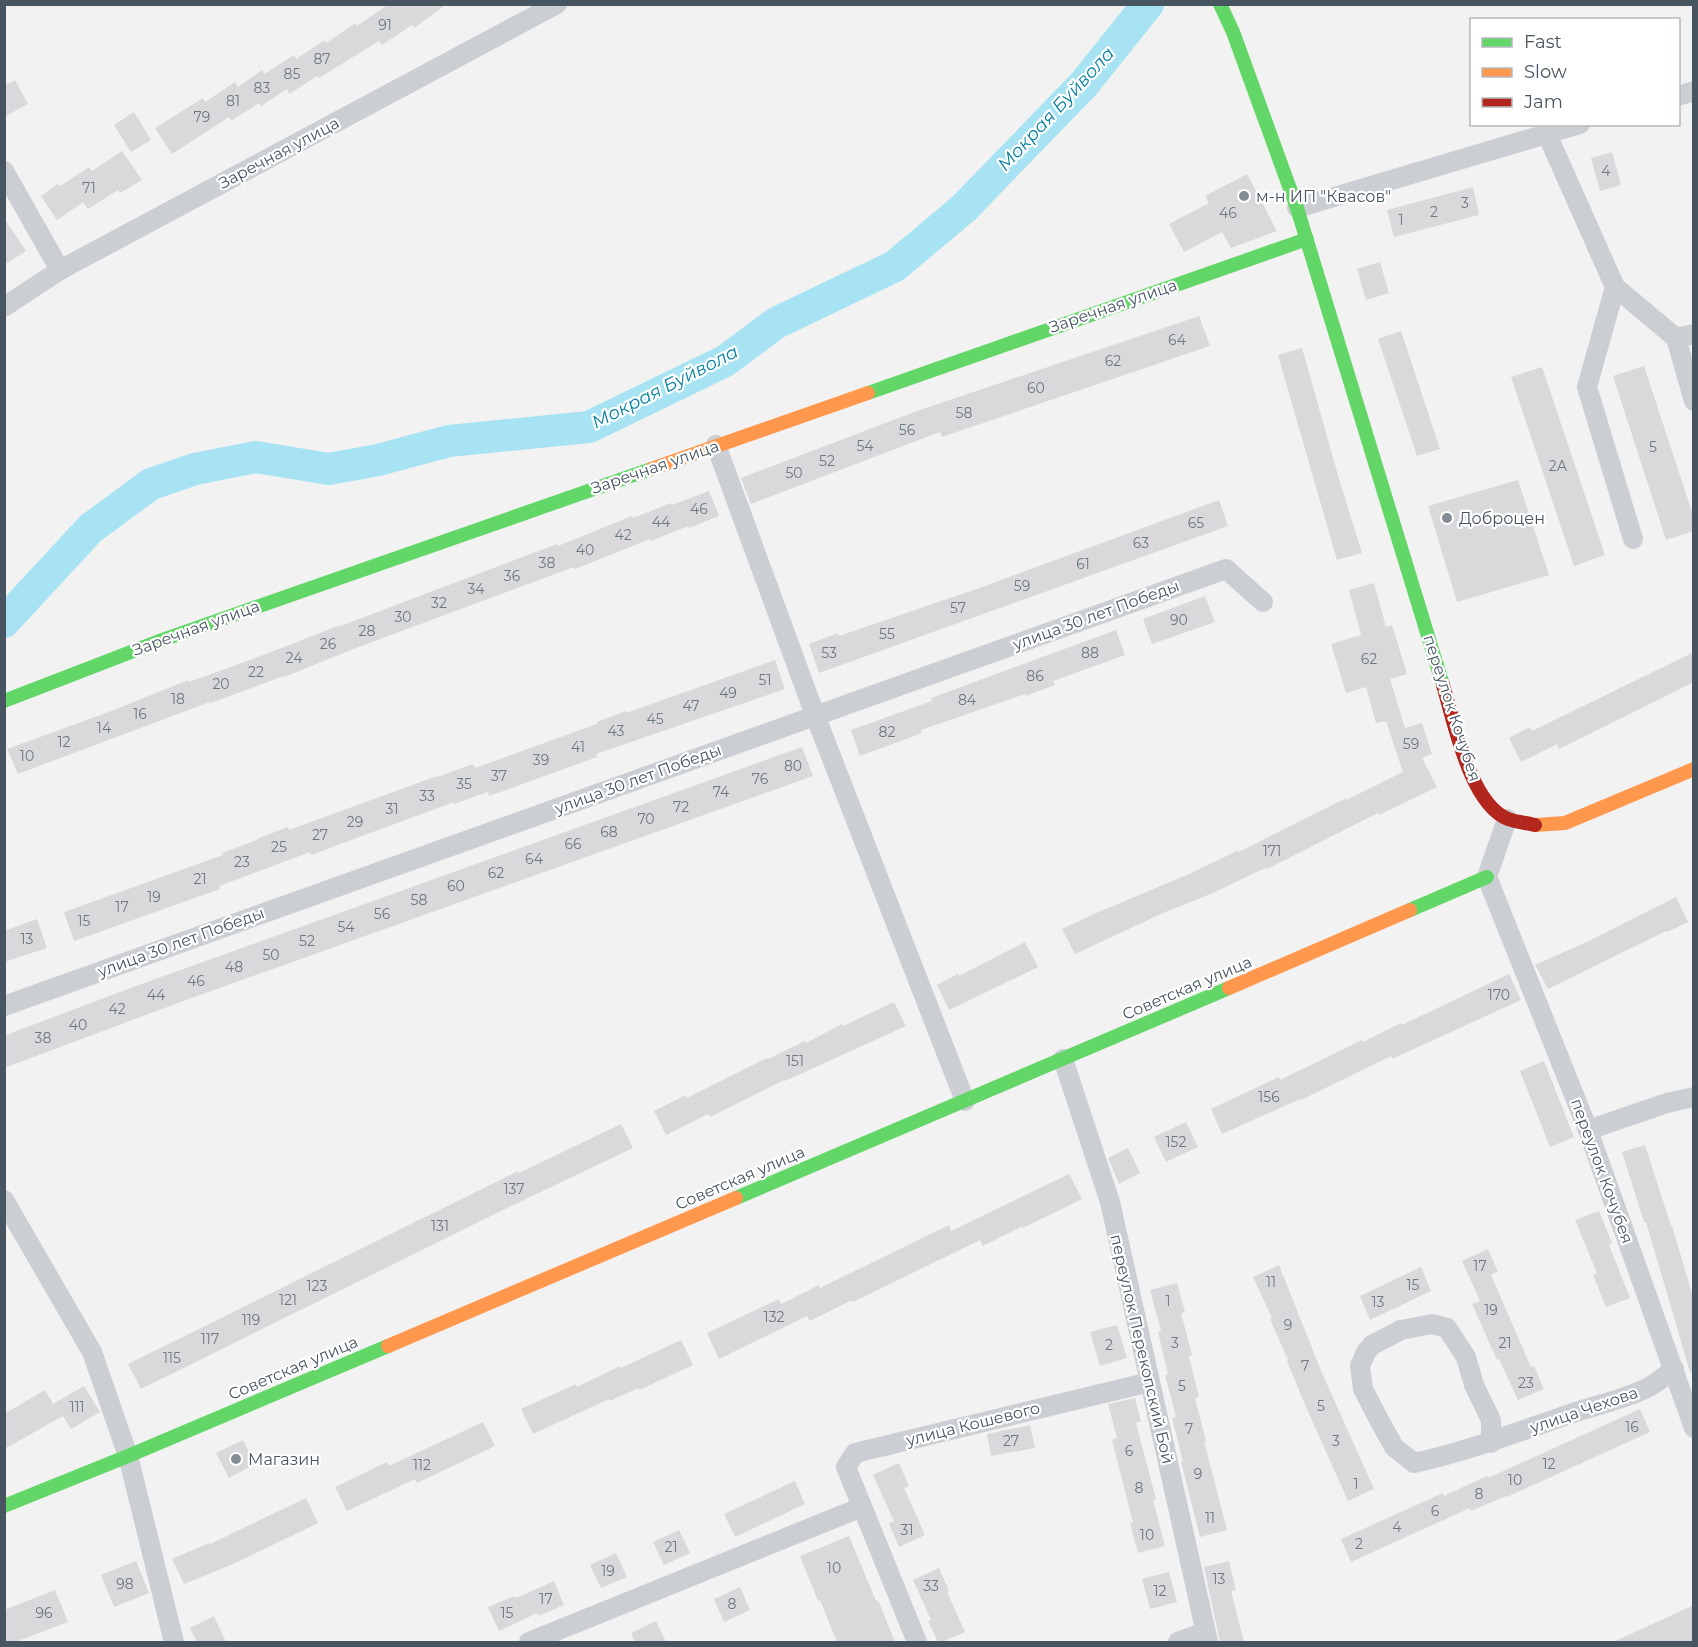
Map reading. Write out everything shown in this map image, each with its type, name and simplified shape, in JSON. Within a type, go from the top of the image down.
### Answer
[{"type":"street","name":"Заречная улица","points":[[4,307],[60,270],[557,4]]},
{"type":"street","name":"переулок Кочубея","points":[[1220,4],[1233,32],[1298,208],[1471,776],[1488,804],[1507,819]]},
{"type":"street","points":[[1298,208],[1573,126]]},
{"type":"street","points":[[1547,134],[1615,287],[1684,336],[1694,401]]},
{"type":"street","points":[[4,171],[60,270]]},
{"type":"street","name":"Заречная улица","points":[[4,701],[173,636],[1307,238]]},
{"type":"street","points":[[1615,287],[1587,387],[1633,539]]},
{"type":"street","points":[[716,446],[815,715],[965,1101]]},
{"type":"street","name":"улица 30 лет Победы","points":[[4,1006],[1226,569],[1263,602]]},
{"type":"street","points":[[1487,877],[1507,819],[1535,825],[1565,823],[1694,769]]},
{"type":"street","name":"переулок Кочубея","points":[[1487,877],[1588,1130],[1692,1418]]},
{"type":"street","name":"Советская улица","points":[[4,1506],[128,1456],[965,1101],[1487,877]]},
{"type":"street","name":"переулок Перекопский Бой","points":[[1064,1059],[1110,1202],[1207,1637]]},
{"type":"street","points":[[1588,1130],[1694,1097]]},
{"type":"street","points":[[4,1200],[92,1352],[128,1456],[174,1642]]},
{"type":"street","name":"улица Чехова","points":[[1491,1443],[1491,1420],[1474,1384],[1466,1357],[1447,1328],[1432,1324],[1401,1330],[1372,1345],[1366,1352],[1360,1366],[1363,1389],[1394,1447],[1414,1463],[1491,1443],[1618,1399],[1651,1386],[1674,1370]]},
{"type":"street","name":"улица Кошевого","points":[[917,1642],[846,1467],[855,1453],[1150,1382]]},
{"type":"street","points":[[529,1642],[862,1507]]},
{"type":"street","points":[[1178,1642],[1207,1637]]},
{"type":"building","points":[[389,4],[447,4],[414,28],[412,25],[382,45],[379,41],[289,94],[287,89],[261,106],[259,103],[231,121],[229,117],[172,154],[155,128],[203,98],[205,102],[235,82],[238,87],[262,70],[264,74],[294,55],[296,59],[356,23],[357,26]]},
{"type":"building","points":[[15,80],[28,104],[4,117],[4,86]]},
{"type":"building","points":[[134,112],[151,140],[131,152],[114,125]]},
{"type":"building","points":[[122,151],[142,180],[120,193],[118,190],[88,209],[83,202],[57,220],[41,196],[89,167],[92,171]]},
{"type":"building","points":[[1612,152],[1621,185],[1600,191],[1591,158]]},
{"type":"building","points":[[1247,174],[1277,231],[1231,248],[1222,232],[1184,252],[1169,224],[1209,203],[1205,196]]},
{"type":"building","points":[[1473,187],[1479,215],[1394,237],[1387,210]]},
{"type":"building","points":[[4,218],[26,251],[4,265]]},
{"type":"building","points":[[1380,262],[1389,293],[1366,300],[1357,269]]},
{"type":"building","points":[[1199,316],[1210,346],[942,437],[940,432],[751,504],[741,478],[917,411]]},
{"type":"building","points":[[1401,331],[1440,449],[1417,456],[1378,339]]},
{"type":"building","points":[[1302,348],[1362,553],[1337,560],[1278,355]]},
{"type":"building","points":[[1644,366],[1694,518],[1694,531],[1666,540],[1613,376]]},
{"type":"building","points":[[1542,367],[1605,555],[1574,566],[1511,377]]},
{"type":"building","points":[[1518,480],[1549,575],[1457,602],[1428,506]]},
{"type":"building","points":[[709,491],[719,516],[651,541],[650,539],[575,569],[574,567],[284,677],[210,702],[18,774],[7,749],[557,544],[558,546],[632,516],[633,518]]},
{"type":"building","points":[[1219,500],[1228,526],[819,673],[809,644],[985,586]]},
{"type":"building","points":[[1374,583],[1386,627],[1392,625],[1407,674],[1390,679],[1405,728],[1422,723],[1432,754],[1422,758],[1437,787],[1379,815],[1378,813],[1267,869],[1267,867],[1075,954],[1062,929],[1239,850],[1239,852],[1403,772],[1386,721],[1376,723],[1366,687],[1346,693],[1331,644],[1361,635],[1349,590]]},
{"type":"building","points":[[1205,596],[1215,622],[1152,644],[1143,619]]},
{"type":"building","points":[[1116,630],[1125,655],[1053,681],[1055,685],[921,730],[922,733],[860,756],[851,730]]},
{"type":"building","points":[[1694,652],[1694,682],[1559,749],[1557,744],[1521,762],[1509,738],[1530,727],[1532,731]]},
{"type":"building","points":[[775,660],[785,689],[596,754],[597,757],[489,796],[488,792],[454,804],[454,802],[311,855],[310,852],[219,886],[220,889],[74,941],[64,912],[223,855],[222,853],[288,827],[289,830],[473,764],[475,768],[597,724],[597,722],[626,711],[626,713]]},
{"type":"building","points":[[802,747],[813,776],[186,1000],[4,1068],[4,1036],[136,986]]},
{"type":"building","points":[[1676,897],[1688,922],[1548,989],[1535,965],[1591,940]]},
{"type":"building","points":[[37,919],[47,948],[4,962],[4,931]]},
{"type":"building","points":[[1025,942],[1038,967],[949,1010],[937,985]]},
{"type":"building","points":[[1509,974],[1521,1000],[1392,1059],[1391,1056],[1301,1100],[1222,1134],[1211,1109],[1279,1077],[1280,1080],[1362,1040],[1363,1042],[1401,1023],[1402,1025]]},
{"type":"building","points":[[894,1002],[906,1026],[784,1080],[710,1117],[708,1114],[666,1135],[654,1111],[686,1095],[687,1098],[767,1058],[805,1041],[806,1043],[842,1024],[843,1026]]},
{"type":"building","points":[[1544,1061],[1574,1137],[1550,1147],[1520,1071]]},
{"type":"building","points":[[1186,1122],[1198,1147],[1166,1162],[1154,1137]]},
{"type":"building","points":[[621,1124],[633,1148],[141,1389],[128,1364],[518,1171],[519,1173]]},
{"type":"building","points":[[1645,1145],[1694,1300],[1694,1372],[1690,1372],[1646,1222],[1644,1222],[1622,1152]]},
{"type":"building","points":[[1128,1148],[1140,1173],[1119,1184],[1108,1158]]},
{"type":"building","points":[[1069,1174],[1082,1199],[983,1246],[980,1240],[810,1321],[807,1316],[719,1359],[707,1333],[779,1299],[781,1304],[819,1285],[820,1288],[949,1225],[951,1231]]},
{"type":"building","points":[[1599,1211],[1612,1243],[1609,1245],[1630,1298],[1606,1307],[1593,1275],[1597,1273],[1575,1220]]},
{"type":"building","points":[[1488,1249],[1498,1272],[1491,1275],[1531,1367],[1534,1366],[1544,1389],[1518,1400],[1472,1304],[1480,1301],[1462,1261]]},
{"type":"building","points":[[1279,1265],[1322,1373],[1374,1489],[1348,1501],[1303,1400],[1270,1319],[1272,1318],[1253,1277]]},
{"type":"building","points":[[1421,1267],[1431,1291],[1370,1320],[1360,1296]]},
{"type":"building","points":[[1177,1283],[1185,1312],[1181,1313],[1192,1355],[1189,1356],[1199,1397],[1195,1398],[1227,1530],[1200,1537],[1172,1418],[1176,1417],[1165,1375],[1168,1374],[1158,1332],[1161,1331],[1150,1290]]},
{"type":"building","points":[[1117,1325],[1127,1358],[1100,1366],[1090,1332]]},
{"type":"building","points":[[681,1340],[693,1365],[639,1390],[638,1388],[610,1401],[609,1399],[533,1434],[521,1409],[576,1384],[577,1387]]},
{"type":"building","points":[[84,1386],[100,1412],[71,1429],[63,1416],[4,1449],[4,1414],[45,1390],[53,1404]]},
{"type":"building","points":[[1135,1398],[1141,1421],[1136,1423],[1156,1499],[1153,1500],[1165,1546],[1138,1553],[1130,1523],[1133,1523],[1112,1440],[1117,1438],[1108,1404]]},
{"type":"building","points":[[1640,1409],[1650,1432],[1507,1497],[1471,1511],[1470,1508],[1351,1562],[1341,1539],[1443,1493],[1444,1496],[1487,1476],[1488,1478]]},
{"type":"building","points":[[483,1422],[495,1446],[417,1483],[415,1479],[347,1511],[335,1487],[387,1462],[389,1466]]},
{"type":"building","points":[[1030,1425],[1035,1448],[991,1456],[987,1434]]},
{"type":"building","name":"Магазин","points":[[243,1440],[255,1464],[229,1478],[216,1453]]},
{"type":"building","points":[[899,1463],[909,1486],[904,1488],[925,1535],[899,1547],[889,1524],[894,1521],[873,1475]]},
{"type":"building","points":[[795,1481],[805,1504],[735,1537],[724,1514]]},
{"type":"building","points":[[306,1498],[318,1523],[231,1565],[184,1584],[172,1559],[210,1544]]},
{"type":"building","points":[[679,1530],[690,1553],[664,1565],[653,1542]]},
{"type":"building","points":[[849,1536],[895,1642],[837,1642],[820,1600],[818,1601],[800,1556]]},
{"type":"building","points":[[616,1553],[627,1577],[601,1588],[590,1565]]},
{"type":"building","points":[[136,1561],[149,1593],[114,1607],[101,1575]]},
{"type":"building","points":[[1229,1561],[1236,1590],[1231,1591],[1244,1642],[1220,1642],[1204,1567]]},
{"type":"building","points":[[939,1568],[965,1632],[942,1642],[938,1642],[928,1621],[931,1620],[913,1580]]},
{"type":"building","points":[[1169,1572],[1177,1602],[1150,1609],[1142,1579]]},
{"type":"building","points":[[554,1581],[564,1605],[538,1616],[537,1613],[499,1631],[488,1607],[514,1596],[516,1598]]},
{"type":"building","points":[[740,1587],[750,1610],[724,1622],[714,1599]]},
{"type":"building","points":[[55,1590],[68,1622],[15,1642],[4,1642],[4,1610]]},
{"type":"building","points":[[1694,1605],[1694,1642],[1613,1642]]},
{"type":"building","points":[[214,1616],[226,1642],[197,1642],[190,1628]]},
{"type":"building","points":[[656,1621],[666,1642],[635,1642],[631,1633]]},
{"type":"waterway","name":"Мокрая Буйвола","points":[[4,622],[91,528],[151,484],[195,469],[256,457],[329,469],[378,460],[449,441],[589,427],[725,361],[776,323],[895,266],[964,208],[1084,84],[1148,4]]},
{"type":"traffic: fast","points":[[1220,4],[1233,32],[1297,208],[1443,685]]},
{"type":"traffic: fast","points":[[868,393],[1307,239]]},
{"type":"traffic: fast","points":[[4,701],[162,640],[651,469]]},
{"type":"traffic: fast","points":[[1410,910],[1487,877]]},
{"type":"traffic: fast","points":[[736,1198],[1229,988]]},
{"type":"traffic: fast","points":[[4,1506],[388,1346]]},
{"type":"traffic: slow","points":[[651,469],[868,393]]},
{"type":"traffic: slow","points":[[1535,825],[1565,823],[1694,769]]},
{"type":"traffic: slow","points":[[1229,988],[1410,910]]},
{"type":"traffic: slow","points":[[388,1346],[736,1198]]},
{"type":"traffic: jam","points":[[1443,685],[1465,760],[1483,797],[1495,810],[1508,819],[1535,825]]},
{"type":"place","name":"м-н ИП \"Квасов\"","points":[[1244,196]]},
{"type":"place","name":"Доброцен","points":[[1447,518]]},
{"type":"place","name":"Магазин","points":[[236,1459]]}]
